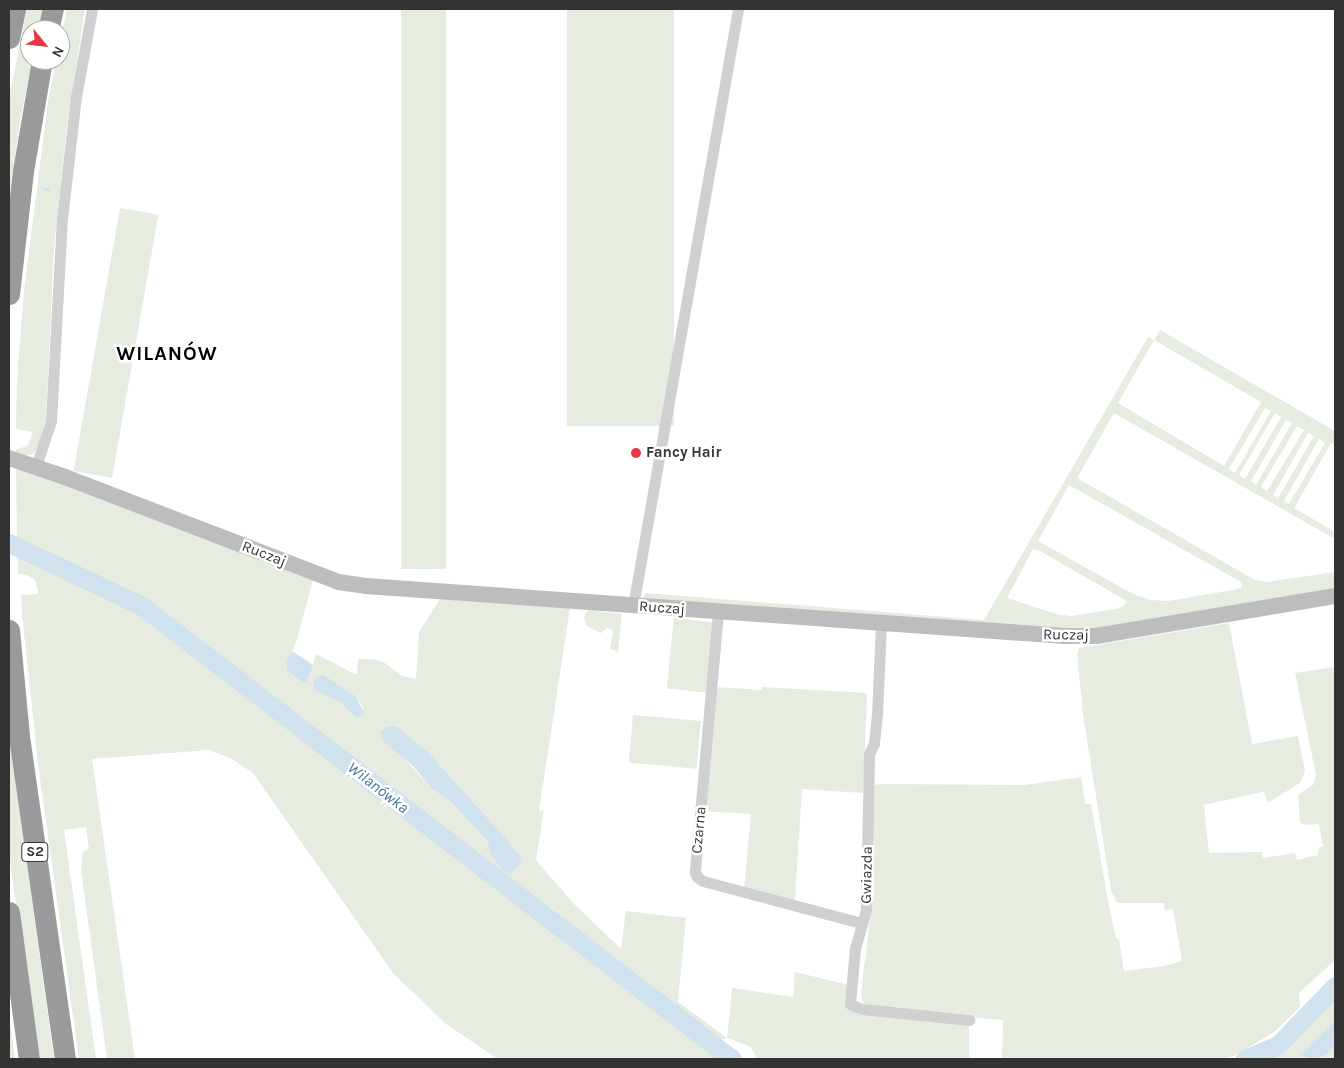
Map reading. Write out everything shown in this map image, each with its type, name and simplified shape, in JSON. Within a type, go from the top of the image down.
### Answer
[{"type":"highway","points":[[9,38],[15,9]]},
{"type":"highway","points":[[9,294],[23,171],[40,70]]},
{"type":"highway","name":"S2","points":[[9,630],[19,736],[64,1059]]},
{"type":"highway","points":[[9,912],[29,1059]]},
{"type":"street","points":[[36,466],[50,421],[62,219],[76,97],[92,9]]},
{"type":"street","points":[[633,606],[738,9]]},
{"type":"street","name":"Ruczaj","points":[[9,458],[36,466],[338,582],[366,586],[1066,636],[1096,636],[1335,596]]},
{"type":"street","name":"Czarna","points":[[718,612],[695,872],[697,877],[703,881],[861,923]]},
{"type":"street","name":"Gwiazda","points":[[881,624],[877,714],[874,744],[869,754],[866,910],[861,923],[856,948],[851,1006],[862,1009],[969,1020]]},
{"type":"shaded area","points":[[27,9],[43,9],[40,20],[25,20]]},
{"type":"shaded area","points":[[67,9],[85,9],[67,125],[54,248],[46,418],[38,446],[34,453],[26,456],[16,454],[16,450],[28,445],[33,432],[16,429],[17,378],[24,291],[48,101],[54,70],[70,70],[70,20],[65,20]]},
{"type":"shaded area","points":[[401,9],[446,9],[446,569],[401,569]]},
{"type":"shaded area","points":[[567,9],[674,9],[674,426],[567,426]]},
{"type":"shaded area","points":[[20,43],[20,70],[30,70],[20,121],[9,200],[9,97]]},
{"type":"shaded area","points":[[120,208],[158,215],[112,478],[74,471]]},
{"type":"shaded area","points":[[1160,330],[1335,431],[1335,445],[1331,443],[1294,508],[1335,532],[1335,539],[1114,413],[1077,478],[1255,580],[1266,582],[1335,572],[1335,591],[1097,632],[642,600],[645,593],[984,620],[1148,337],[1154,340]],"holes":[[[1154,340],[1261,402],[1224,466],[1118,403]],[[1265,408],[1271,411],[1235,473],[1229,469]],[[1275,413],[1281,417],[1245,479],[1239,475]],[[1286,420],[1292,423],[1256,485],[1251,481]],[[1297,426],[1304,430],[1267,491],[1261,487]],[[1308,433],[1314,436],[1278,498],[1273,495]],[[1319,439],[1325,443],[1289,504],[1284,501]],[[1069,485],[1241,582],[1242,586],[1239,589],[1168,601],[1150,600],[1133,594],[1038,541]],[[1033,549],[1040,551],[1127,601],[1123,606],[1116,609],[1071,616],[1056,614],[1007,598]]]},
{"type":"shaded area","points":[[16,464],[313,580],[296,643],[287,660],[287,671],[304,683],[307,682],[316,654],[357,675],[358,659],[373,659],[385,663],[402,676],[416,679],[419,632],[440,599],[570,608],[539,811],[544,810],[536,860],[573,903],[621,949],[626,911],[686,918],[678,1002],[727,1038],[732,988],[793,997],[795,972],[849,985],[846,1008],[862,1012],[969,1025],[969,1059],[757,1059],[751,1047],[728,1038],[720,1040],[706,1035],[667,1006],[662,1012],[723,1059],[498,1059],[446,1024],[393,973],[253,773],[232,759],[209,750],[92,759],[135,1059],[107,1059],[81,870],[82,855],[84,851],[89,849],[86,827],[64,830],[96,1059],[79,1059],[38,764],[22,614],[21,595],[38,594],[38,590],[35,580],[26,575],[18,574],[17,551],[59,569],[59,563],[17,539]],"holes":[[[324,675],[357,697],[363,707],[357,718],[316,676]],[[429,753],[521,857],[490,853],[488,842],[451,802],[431,788],[400,754]],[[473,857],[533,902],[549,906],[607,955],[599,965],[472,865]]]},
{"type":"shaded area","points":[[588,610],[622,614],[618,652],[610,649],[613,632],[611,629],[607,628],[601,633],[587,626],[584,617]]},
{"type":"shaded area","points":[[674,618],[714,622],[706,693],[667,689]]},
{"type":"shaded area","points":[[1229,623],[1252,744],[1298,736],[1305,771],[1301,782],[1268,803],[1264,792],[1262,792],[1204,805],[1209,853],[1262,852],[1263,858],[1295,853],[1297,860],[1318,855],[1319,847],[1323,847],[1319,824],[1305,825],[1300,822],[1298,795],[1313,785],[1316,775],[1295,673],[1335,667],[1335,960],[1299,993],[1300,1007],[1274,1032],[1234,1056],[1222,1059],[1002,1059],[1003,1020],[868,1007],[862,1001],[861,993],[870,919],[872,785],[1025,785],[1081,777],[1085,804],[1091,804],[1109,906],[1116,938],[1119,939],[1124,971],[1164,966],[1182,961],[1173,909],[1165,910],[1164,903],[1117,903],[1111,890],[1083,715],[1077,655],[1079,648]]},
{"type":"shaded area","points":[[715,687],[762,690],[762,687],[867,693],[863,793],[802,789],[795,900],[744,888],[751,814],[703,811]]},
{"type":"shaded area","points":[[633,715],[701,721],[697,769],[629,763]]},
{"type":"shaded area","points":[[9,732],[54,1059],[38,1059],[18,920],[9,852]]},
{"type":"shaded area","points":[[1335,993],[1335,1021],[1300,1056],[1307,1059],[1256,1059],[1285,1043]]},
{"type":"shaded area","points":[[9,1017],[15,1059],[9,1059]]},
{"type":"shaded area","points":[[1335,1045],[1335,1059],[1313,1059],[1326,1055]]},
{"type":"water","points":[[292,651],[313,665],[307,682],[304,683],[287,671],[287,660]]},
{"type":"water","points":[[324,675],[357,697],[364,714],[357,718],[340,702],[314,690],[314,681],[317,676]]},
{"type":"water","points":[[396,726],[429,753],[511,844],[521,857],[520,864],[511,874],[502,870],[490,853],[488,842],[451,802],[431,788],[414,767],[383,741],[380,732],[387,727]]},
{"type":"water","points":[[1335,1021],[1335,1045],[1326,1055],[1313,1059],[1299,1056]]},
{"type":"waterway","name":"Wilanówka","points":[[9,543],[142,606],[732,1059]]},
{"type":"waterway","name":"Wilanówka","points":[[1245,1059],[1278,1045],[1335,986]]},
{"type":"place","name":"Fancy Hair","points":[[636,453]]},
{"type":"district","name":"WILANÓW","points":[[167,353]]}]
